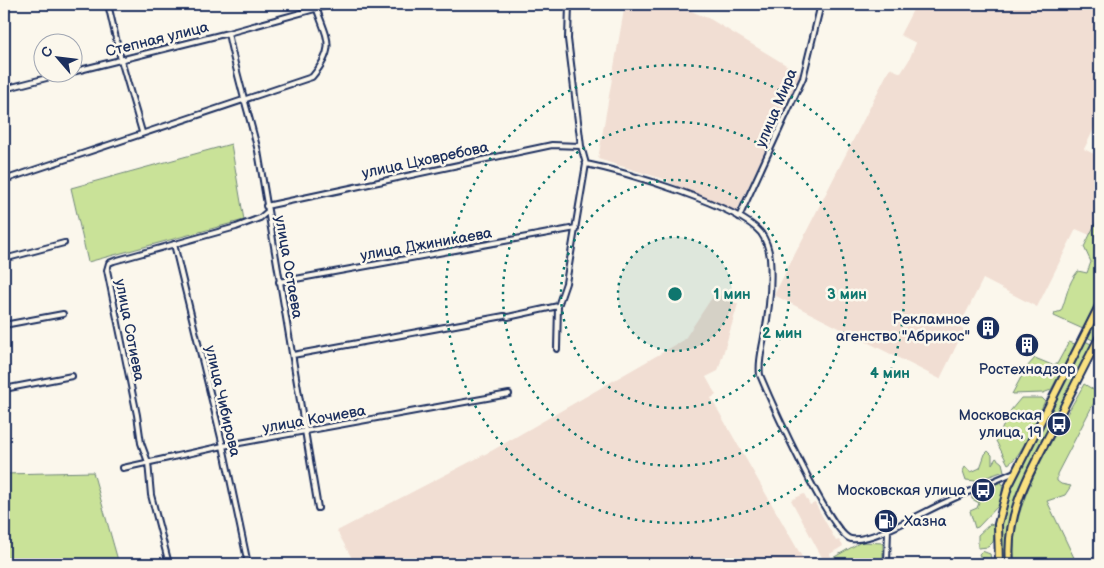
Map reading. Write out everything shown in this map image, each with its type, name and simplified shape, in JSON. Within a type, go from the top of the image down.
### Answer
[{"type":"main road","points":[[999,564],[998,524],[1016,471],[1100,304]]},
{"type":"main road","points":[[1010,564],[1009,536],[1012,517],[1024,484],[1100,336]]},
{"type":"street","points":[[108,4],[121,60],[142,132]]},
{"type":"street","name":"Степная улица","points":[[82,69],[228,33],[316,6],[333,4]]},
{"type":"street","points":[[556,349],[558,306],[566,283],[586,164],[581,146],[568,39],[569,4]]},
{"type":"street","name":"улица Мира","points":[[739,217],[803,78],[820,4]]},
{"type":"street","points":[[4,180],[142,132],[246,100],[312,77],[326,58],[328,47],[316,6]]},
{"type":"street","name":"улица Остаева","points":[[228,33],[238,80],[246,100],[258,151],[279,282],[294,355],[318,508]]},
{"type":"street","name":"Степная улица","points":[[4,89],[32,82]]},
{"type":"street","name":"улица Цховребова","points":[[266,206],[552,145],[581,146]]},
{"type":"street","points":[[586,164],[676,189],[739,217],[753,226],[764,237],[769,251],[770,269],[767,318],[759,366],[763,384],[790,442],[838,531],[851,539],[864,538],[1016,471]]},
{"type":"street","name":"улица Сотиева","points":[[169,564],[151,495],[148,462],[141,443],[107,270],[109,263],[114,260],[250,223],[267,212]]},
{"type":"street","name":"улица Джиникаева","points":[[279,282],[576,228]]},
{"type":"street","points":[[4,259],[64,243]]},
{"type":"street","name":"улица Чибирова","points":[[174,244],[223,446],[248,564]]},
{"type":"street","points":[[294,355],[558,306]]},
{"type":"street","points":[[4,326],[63,314]]},
{"type":"street","points":[[4,389],[72,376]]},
{"type":"street","name":"улица Кочиева","points":[[123,468],[223,446],[509,394]]},
{"type":"street","points":[[887,564],[888,529]]},
{"type":"shaded area","points":[[625,4],[645,4],[691,11],[710,19],[801,74],[735,215],[663,179],[598,159]]},
{"type":"shaded area","points":[[916,4],[1100,4],[1100,124],[1097,123],[1084,149],[1100,157],[1100,221],[1092,236],[1076,229],[1037,307],[983,279],[959,327],[964,330],[940,379],[774,295],[890,68],[901,73],[909,60],[916,43],[900,35]]},
{"type":"shaded area","points":[[715,293],[738,304],[718,371],[706,377],[716,395],[711,398],[806,564],[355,564],[337,531],[493,450],[684,340]]},
{"type":"shaded area","points":[[804,494],[810,505],[815,503],[836,541],[839,540],[843,546],[830,554],[832,559],[825,563],[791,500]]},
{"type":"green space","points":[[231,144],[244,220],[88,262],[71,188]]},
{"type":"green space","points":[[1100,214],[1100,294],[1083,329],[1054,316],[1055,313],[1061,311],[1074,276],[1078,271],[1087,273],[1091,262],[1084,247]]},
{"type":"green space","points":[[1100,310],[1100,329],[1094,341],[1087,337]]},
{"type":"green space","points":[[1085,341],[1093,345],[1019,487],[1007,535],[1008,564],[1001,564],[1001,520],[1015,477]]},
{"type":"green space","points":[[1069,342],[1075,344],[1051,390],[1043,393],[1012,394],[1026,368],[1035,358],[1052,365],[1057,364]]},
{"type":"green space","points":[[1084,384],[1099,393],[1057,474],[1057,481],[1071,486],[1065,495],[1047,501],[1077,564],[1015,564],[1014,542],[1018,519],[1026,496],[1036,471]]},
{"type":"green space","points":[[1021,398],[1042,398],[1045,401],[1024,446],[1008,464],[996,441],[1011,410]]},
{"type":"green space","points":[[988,451],[992,455],[992,464],[996,458],[1002,463],[1004,471],[976,481],[966,480],[963,471],[965,467],[971,472],[980,468]]},
{"type":"green space","points":[[93,472],[119,564],[4,564],[4,474]]},
{"type":"green space","points":[[1000,480],[1003,485],[1000,504],[975,528],[970,511],[977,508],[979,503],[972,499],[972,493]]},
{"type":"green space","points":[[990,524],[996,526],[993,542],[988,547],[978,548],[978,535]]},
{"type":"green space","points":[[861,542],[883,543],[883,564],[822,564]]},
{"type":"green space","points":[[982,551],[990,554],[992,564],[983,564],[979,554]]},
{"type":"place","name":"Рекламное агенство \"Абрикос\"","points":[[988,328]]},
{"type":"place","name":"Ростехнадзор","points":[[1027,345]]},
{"type":"place","name":"Московская улица, 19","points":[[1059,424]]},
{"type":"place","name":"Московская улица","points":[[983,490]]},
{"type":"place","name":"Хазна","points":[[886,521]]}]
